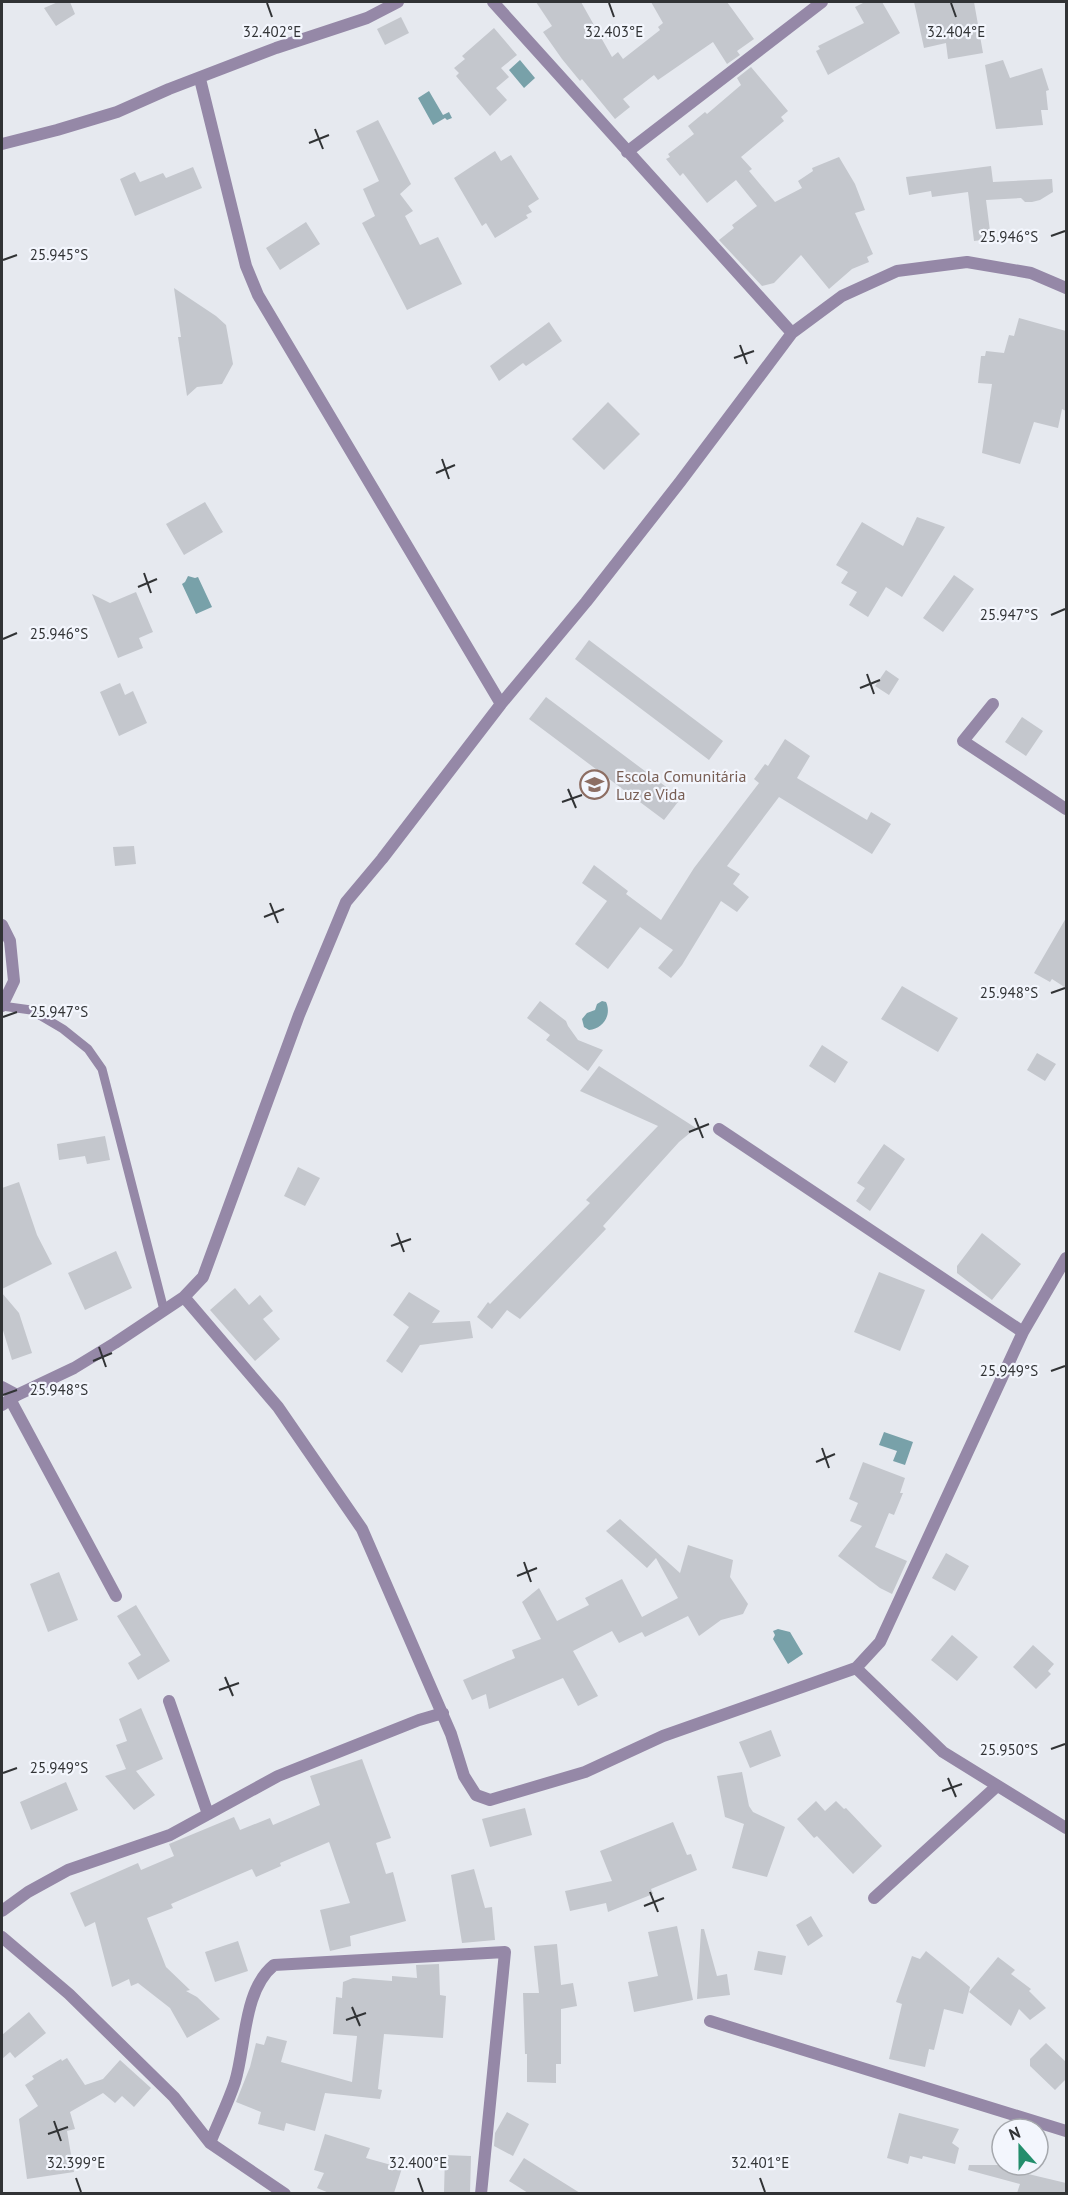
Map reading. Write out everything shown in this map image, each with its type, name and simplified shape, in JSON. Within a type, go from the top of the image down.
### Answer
[{"type":"street","points":[[2,144],[117,112],[169,89],[276,48],[367,18],[398,2]]},
{"type":"street","points":[[493,2],[792,333]]},
{"type":"street","points":[[627,152],[822,2]]},
{"type":"street","points":[[200,78],[246,266],[258,295],[501,704]]},
{"type":"street","points":[[10,1399],[74,1368],[184,1297],[204,1277],[299,1015],[346,902],[382,859],[501,704],[680,482],[792,333],[842,296],[897,271],[967,262],[1030,273],[1066,288]]},
{"type":"street","points":[[993,704],[963,741],[1066,809]]},
{"type":"street","points":[[2,925],[10,941],[14,981],[2,1006]]},
{"type":"street","points":[[719,1129],[1023,1332]]},
{"type":"street","points":[[184,1297],[278,1407],[362,1529],[443,1713],[464,1776],[476,1795],[490,1800],[585,1772],[663,1736],[856,1668],[880,1642],[1023,1332],[1066,1258]]},
{"type":"street","points":[[2,1387],[116,1596]]},
{"type":"street","points":[[856,1668],[943,1752],[1066,1828]]},
{"type":"street","points":[[169,1701],[208,1814]]},
{"type":"street","points":[[2,1911],[28,1892],[68,1870],[170,1834],[278,1776],[419,1720],[443,1713]]},
{"type":"street","points":[[874,1898],[997,1786]]},
{"type":"street","points":[[2,1937],[69,1994],[174,2097],[210,2143],[285,2193]]},
{"type":"street","points":[[210,2143],[234,2082],[243,2049],[244,2027],[259,1984],[274,1965],[506,1952],[481,2193]]},
{"type":"street","points":[[710,2021],[1066,2131]]},
{"type":"lane","points":[[2,1006],[31,1010],[63,1029],[88,1048],[102,1069],[164,1310]]},
{"type":"water","points":[[520,60],[535,78],[524,88],[509,70]]},
{"type":"water","points":[[429,91],[443,115],[449,112],[452,118],[447,120],[445,118],[433,125],[418,98]]},
{"type":"water","points":[[188,576],[198,577],[212,607],[196,614],[182,584]]},
{"type":"water","points":[[602,1001],[606,1002],[608,1007],[607,1016],[602,1024],[589,1030],[584,1027],[582,1019],[587,1013],[595,1010],[597,1004]]},
{"type":"water","points":[[884,1432],[913,1442],[905,1465],[893,1461],[897,1451],[879,1445]]},
{"type":"water","points":[[778,1629],[790,1632],[803,1654],[788,1664],[773,1639],[775,1635],[773,1631]]},
{"type":"building","points":[[58,2],[70,2],[75,14],[56,26],[44,8]]},
{"type":"building","points":[[536,2],[581,2],[612,57],[618,52],[623,59],[660,30],[658,27],[663,23],[651,2],[727,2],[754,39],[737,51],[740,55],[727,64],[713,42],[658,80],[654,75],[623,99],[630,107],[615,119],[582,79],[580,81],[543,32],[552,26]]},
{"type":"building","points":[[865,2],[882,2],[900,33],[828,75],[816,51],[820,49],[818,46],[864,23],[855,7]]},
{"type":"building","points":[[914,2],[974,2],[983,53],[948,59],[946,43],[924,48]]},
{"type":"building","points":[[401,17],[409,33],[385,45],[377,29]]},
{"type":"building","points":[[494,28],[517,55],[501,68],[509,77],[496,88],[507,100],[490,116],[456,76],[459,73],[454,68],[465,59],[462,56]]},
{"type":"building","points":[[1003,60],[1010,78],[1042,68],[1049,90],[1046,91],[1048,110],[1041,110],[1043,125],[996,129],[985,65]]},
{"type":"building","points":[[751,67],[788,111],[781,117],[784,121],[741,157],[752,169],[749,171],[775,202],[802,188],[798,181],[813,171],[812,168],[839,157],[855,184],[865,210],[855,213],[873,254],[867,257],[869,262],[852,269],[829,289],[801,255],[774,283],[762,286],[719,240],[734,228],[732,225],[757,206],[736,180],[707,203],[683,173],[680,176],[666,159],[670,157],[668,154],[694,134],[688,126],[705,112],[707,114],[741,85],[737,78]]},
{"type":"building","points":[[378,120],[411,184],[400,194],[413,211],[405,216],[420,245],[438,237],[462,284],[407,310],[362,223],[375,216],[363,189],[379,181],[356,131]]},
{"type":"building","points":[[495,151],[501,161],[511,155],[539,199],[528,206],[532,212],[526,215],[528,218],[495,238],[486,223],[482,226],[454,178]]},
{"type":"building","points":[[991,166],[993,182],[1052,179],[1053,192],[1032,202],[1025,202],[1021,198],[986,200],[991,239],[974,241],[968,192],[932,197],[931,191],[909,195],[906,177]]},
{"type":"building","points":[[193,167],[202,188],[135,216],[120,179],[135,172],[140,182],[163,173],[166,178]]},
{"type":"building","points":[[306,222],[320,244],[280,270],[266,248]]},
{"type":"building","points":[[174,288],[226,325],[233,364],[222,384],[197,387],[187,396],[178,337],[181,337]]},
{"type":"building","points":[[1019,318],[1066,331],[1066,411],[1062,409],[1058,428],[1034,422],[1020,464],[982,453],[992,384],[978,383],[981,356],[985,356],[986,351],[1004,353],[1009,335],[1014,336]]},
{"type":"building","points":[[549,322],[562,341],[526,366],[523,363],[499,381],[490,366]]},
{"type":"building","points":[[608,402],[640,434],[604,470],[572,439]]},
{"type":"building","points":[[205,502],[223,532],[184,555],[166,524]]},
{"type":"building","points":[[917,517],[945,527],[902,597],[886,587],[868,617],[849,605],[857,592],[841,583],[848,572],[836,565],[862,522],[903,546]]},
{"type":"building","points":[[954,575],[974,589],[943,632],[923,618]]},
{"type":"building","points":[[136,592],[153,632],[139,638],[143,648],[118,658],[92,594],[110,603]]},
{"type":"building","points":[[589,640],[723,741],[709,760],[575,659]]},
{"type":"building","points":[[886,670],[899,679],[889,695],[875,686]]},
{"type":"building","points":[[120,683],[125,695],[133,691],[147,723],[119,736],[100,692]]},
{"type":"building","points":[[546,697],[681,798],[664,820],[529,719]]},
{"type":"building","points":[[1022,717],[1043,731],[1026,756],[1005,742]]},
{"type":"building","points":[[785,739],[810,756],[797,778],[867,820],[871,812],[891,824],[872,854],[779,797],[727,866],[740,874],[733,884],[749,897],[737,912],[721,901],[682,965],[671,978],[658,968],[673,950],[640,927],[608,969],[575,944],[607,901],[582,883],[594,865],[628,891],[626,894],[661,920],[694,868],[759,783],[754,779],[765,764],[768,766]]},
{"type":"building","points":[[134,846],[136,864],[115,866],[113,847]]},
{"type":"building","points":[[1066,918],[1066,988],[1052,979],[1050,982],[1034,973]]},
{"type":"building","points":[[902,986],[958,1018],[938,1052],[881,1019]]},
{"type":"building","points":[[540,1001],[566,1021],[578,1040],[603,1050],[588,1071],[546,1040],[550,1035],[527,1018]]},
{"type":"building","points":[[822,1045],[848,1062],[835,1083],[809,1066]]},
{"type":"building","points":[[1037,1053],[1056,1064],[1045,1081],[1027,1070]]},
{"type":"building","points":[[599,1066],[696,1128],[679,1142],[603,1226],[606,1229],[520,1319],[507,1310],[492,1329],[477,1317],[488,1302],[490,1304],[590,1203],[586,1200],[658,1126],[580,1091]]},
{"type":"building","points":[[105,1136],[110,1160],[87,1164],[85,1156],[59,1160],[57,1144]]},
{"type":"building","points":[[884,1144],[905,1159],[870,1211],[856,1201],[865,1188],[857,1183]]},
{"type":"building","points":[[298,1167],[320,1178],[305,1206],[284,1196]]},
{"type":"building","points":[[19,1182],[37,1235],[52,1264],[2,1289],[2,1188]]},
{"type":"building","points":[[982,1233],[1021,1264],[992,1300],[957,1273],[957,1266]]},
{"type":"building","points":[[116,1251],[132,1288],[85,1310],[68,1273]]},
{"type":"building","points":[[879,1272],[925,1290],[900,1351],[854,1332]]},
{"type":"building","points":[[235,1288],[249,1305],[260,1295],[273,1311],[263,1319],[280,1339],[255,1361],[210,1310]]},
{"type":"building","points":[[409,1292],[440,1311],[432,1323],[470,1321],[473,1338],[420,1345],[402,1373],[386,1361],[409,1327],[393,1315]]},
{"type":"building","points":[[2,1293],[19,1313],[32,1353],[12,1360],[2,1327]]},
{"type":"building","points":[[863,1462],[905,1478],[900,1493],[903,1493],[894,1515],[889,1513],[875,1547],[907,1561],[892,1594],[880,1588],[838,1556],[862,1526],[850,1521],[858,1503],[849,1499]]},
{"type":"building","points":[[620,1519],[680,1573],[688,1545],[733,1560],[730,1577],[748,1604],[743,1614],[721,1620],[699,1636],[688,1616],[645,1637],[642,1632],[619,1643],[612,1631],[573,1651],[598,1696],[578,1706],[563,1678],[489,1709],[486,1694],[472,1700],[463,1680],[515,1658],[512,1650],[541,1639],[522,1602],[539,1588],[557,1621],[589,1605],[585,1598],[622,1579],[642,1617],[678,1598],[656,1558],[647,1568],[606,1531]]},
{"type":"building","points":[[946,1553],[969,1566],[955,1591],[932,1578]]},
{"type":"building","points":[[59,1572],[78,1620],[48,1632],[30,1584]]},
{"type":"building","points":[[136,1605],[170,1661],[138,1680],[128,1663],[141,1655],[117,1616]]},
{"type":"building","points":[[952,1635],[978,1657],[957,1681],[931,1660]]},
{"type":"building","points":[[1033,1645],[1054,1664],[1048,1671],[1051,1674],[1036,1689],[1013,1667]]},
{"type":"building","points":[[141,1708],[163,1759],[136,1771],[155,1795],[134,1810],[105,1776],[126,1769],[116,1745],[127,1741],[119,1719]]},
{"type":"building","points":[[771,1730],[781,1756],[750,1768],[739,1742]]},
{"type":"building","points":[[362,1759],[391,1838],[376,1843],[386,1874],[393,1872],[406,1921],[350,1936],[351,1946],[330,1951],[320,1910],[350,1903],[329,1842],[280,1863],[281,1866],[256,1877],[252,1869],[171,1904],[173,1908],[147,1918],[166,1967],[190,1990],[186,1991],[197,1997],[220,2019],[187,2038],[170,2008],[138,1983],[131,1986],[129,1979],[112,1987],[95,1922],[85,1927],[70,1893],[138,1863],[141,1870],[174,1856],[169,1844],[234,1817],[240,1830],[270,1818],[273,1825],[320,1805],[310,1776]]},
{"type":"building","points":[[742,1772],[749,1806],[753,1812],[785,1827],[767,1877],[732,1868],[744,1824],[725,1817],[717,1776]]},
{"type":"building","points":[[66,1782],[78,1810],[31,1830],[20,1802]]},
{"type":"building","points":[[816,1801],[825,1811],[836,1801],[844,1809],[846,1808],[882,1846],[853,1874],[817,1836],[814,1838],[797,1819]]},
{"type":"building","points":[[525,1808],[532,1835],[490,1847],[482,1819]]},
{"type":"building","points":[[673,1822],[687,1855],[691,1854],[697,1870],[651,1889],[653,1894],[608,1912],[606,1903],[570,1911],[565,1891],[612,1881],[600,1851]]},
{"type":"building","points":[[474,1869],[485,1908],[492,1907],[495,1940],[462,1943],[451,1875]]},
{"type":"building","points":[[811,1916],[823,1936],[808,1946],[796,1925]]},
{"type":"building","points":[[677,1926],[693,2000],[634,2012],[628,1982],[658,1976],[648,1932]]},
{"type":"building","points":[[701,1929],[704,1929],[717,1976],[727,1974],[730,1995],[697,1999]]},
{"type":"building","points":[[238,1941],[248,1971],[215,1982],[205,1952]]},
{"type":"building","points":[[557,1944],[561,1985],[573,1983],[577,2006],[561,2009],[561,2064],[556,2064],[556,2083],[527,2082],[523,1993],[539,1993],[534,1946]]},
{"type":"building","points":[[758,1951],[786,1956],[782,1975],[754,1970]]},
{"type":"building","points":[[926,1951],[970,1987],[963,2014],[944,2009],[934,2050],[929,2049],[925,2067],[889,2059],[902,2004],[896,2002],[912,1956],[920,1959]]},
{"type":"building","points":[[998,1957],[1015,1970],[1011,1974],[1031,1989],[1029,1991],[1046,2008],[1030,2020],[1019,2009],[1011,2026],[969,1992]]},
{"type":"building","points":[[439,1964],[440,1995],[446,1996],[443,2038],[384,2034],[378,2089],[382,2090],[380,2099],[325,2093],[315,2131],[286,2123],[284,2131],[258,2124],[261,2112],[236,2102],[250,2067],[256,2043],[264,2045],[267,2036],[287,2041],[281,2062],[352,2082],[357,2036],[333,2034],[336,1997],[342,1998],[343,1982],[353,1978],[392,1981],[392,1976],[417,1978],[416,1965]]},
{"type":"building","points":[[29,2012],[46,2033],[15,2058],[10,2052],[2,2059],[2,2035]]},
{"type":"building","points":[[1046,2043],[1066,2062],[1066,2079],[1055,2090],[1030,2066],[1030,2059]]},
{"type":"building","points":[[67,2058],[85,2085],[103,2079],[120,2060],[151,2088],[134,2107],[122,2096],[115,2103],[103,2093],[70,2112],[75,2129],[67,2131],[74,2172],[27,2179],[19,2119],[38,2106],[25,2085],[34,2079],[32,2076],[61,2059],[62,2061]]},
{"type":"building","points":[[507,2112],[529,2124],[513,2156],[494,2146],[495,2133]]},
{"type":"building","points":[[899,2113],[959,2129],[952,2143],[959,2148],[955,2164],[923,2156],[922,2159],[910,2156],[908,2164],[887,2158]]},
{"type":"building","points":[[325,2134],[370,2148],[366,2158],[402,2168],[394,2193],[329,2193],[317,2188],[324,2173],[314,2170]]},
{"type":"building","points":[[445,2155],[471,2156],[470,2193],[444,2193]]},
{"type":"building","points":[[524,2158],[580,2193],[528,2193],[509,2181]]},
{"type":"building","points":[[969,2165],[990,2165],[990,2176],[968,2170]]},
{"type":"building","points":[[994,2177],[1041,2177],[1066,2183],[1066,2193],[1017,2193],[1020,2184]]},
{"type":"place","name":"Escola Comunitária Luz e Vida","points":[[595,785]]}]
